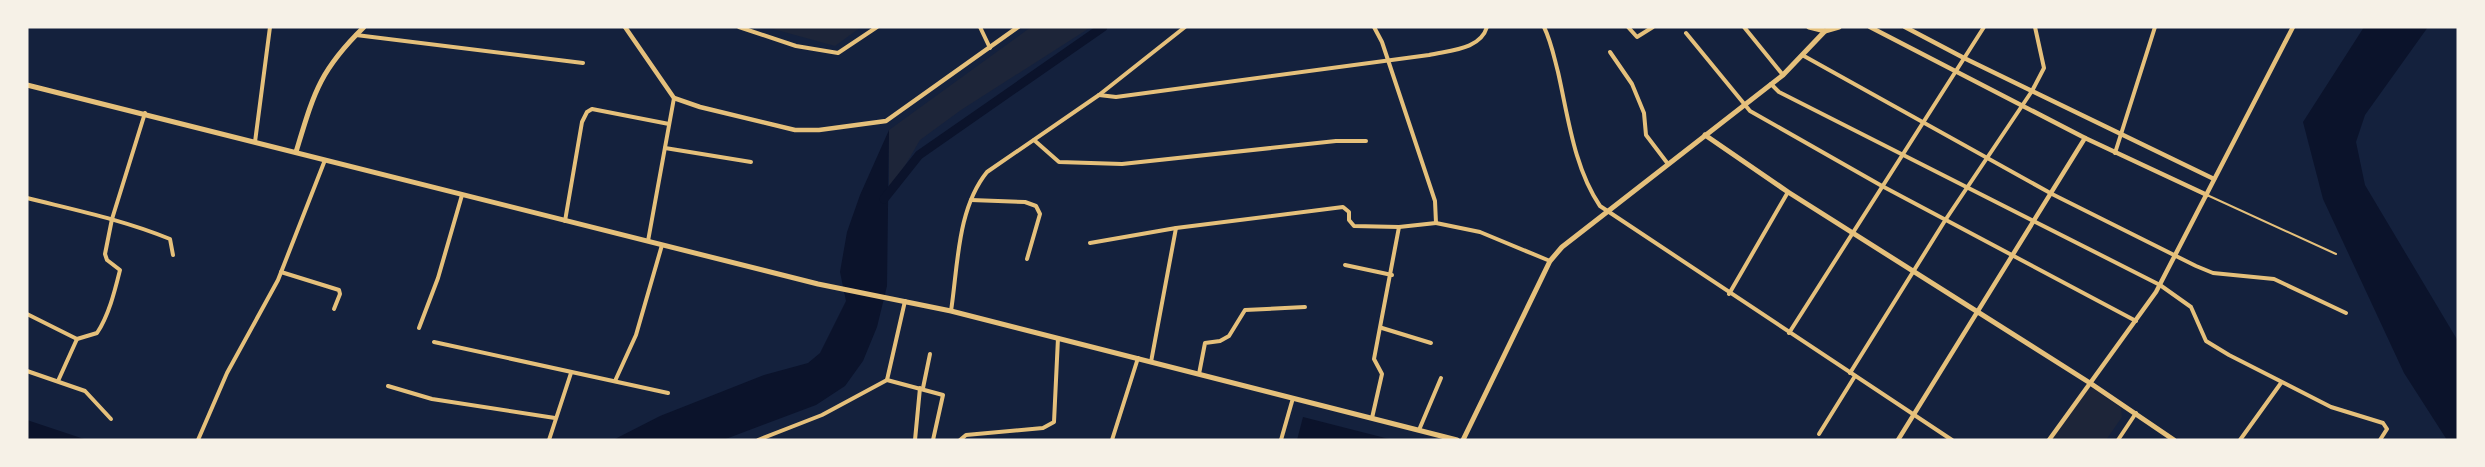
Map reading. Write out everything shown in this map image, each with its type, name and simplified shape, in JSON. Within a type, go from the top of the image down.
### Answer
[{"type":"main road","points":[[296,152],[314,93],[324,72],[364,27]]},
{"type":"main road","points":[[1809,27],[1826,31],[1839,27]]},
{"type":"main road","points":[[1463,440],[1550,261],[1575,235],[1783,75],[1826,31]]},
{"type":"main road","points":[[27,85],[818,284],[906,300],[951,311],[1457,440]]},
{"type":"main road","points":[[1705,135],[1788,192],[2090,383],[2174,440]]},
{"type":"street","points":[[255,142],[270,27]]},
{"type":"street","points":[[625,27],[674,98],[795,130],[819,130],[886,121],[1018,27]]},
{"type":"street","points":[[739,27],[796,46],[838,53],[877,27]]},
{"type":"street","points":[[751,31],[758,27]]},
{"type":"street","points":[[980,27],[990,48]]},
{"type":"street","points":[[951,311],[966,213],[987,172],[1099,95],[1185,27]]},
{"type":"street","points":[[1374,27],[1388,60],[1435,201],[1436,223]]},
{"type":"street","points":[[1099,95],[1116,97],[1430,55],[1472,45],[1484,36],[1487,27]]},
{"type":"street","points":[[1544,27],[1585,176],[1596,199],[1607,211],[1952,440]]},
{"type":"street","points":[[1628,27],[1638,37],[1653,27]]},
{"type":"street","points":[[1744,27],[1783,75]]},
{"type":"street","points":[[1870,27],[2115,153],[2207,195]]},
{"type":"street","points":[[1905,27],[2214,179]]},
{"type":"street","points":[[1789,333],[1984,27]]},
{"type":"street","points":[[1850,373],[1946,219],[2032,91],[2044,68],[2035,27]]},
{"type":"street","points":[[2115,153],[2155,27]]},
{"type":"street","points":[[2049,440],[2137,321],[2160,285],[2292,27]]},
{"type":"street","points":[[1686,33],[1750,111],[1882,186],[2137,321]]},
{"type":"street","points":[[356,35],[584,63]]},
{"type":"street","points":[[1610,52],[1632,84],[1644,113],[1646,135],[1668,165]]},
{"type":"street","points":[[1804,56],[1921,124],[2175,256],[2212,273],[2274,279],[2346,313]]},
{"type":"street","points":[[1771,84],[1779,92],[2160,285],[2191,307],[2206,341],[2281,383],[2331,407],[2383,423],[2387,429],[2380,440]]},
{"type":"street","points":[[648,242],[674,98]]},
{"type":"street","points":[[565,221],[582,122],[587,112],[592,109],[669,124]]},
{"type":"street","points":[[27,314],[77,339],[97,333],[120,270],[107,260],[105,254],[112,219],[145,113]]},
{"type":"street","points":[[1898,440],[2085,138]]},
{"type":"street","points":[[1034,140],[1059,162],[1122,164],[1336,141],[1366,141]]},
{"type":"street","points":[[665,148],[751,162]]},
{"type":"street","points":[[198,440],[226,373],[259,317],[281,272],[326,159]]},
{"type":"street","points":[[1729,294],[1788,192]]},
{"type":"street","points":[[419,328],[438,278],[462,195]]},
{"type":"street","points":[[27,198],[112,219],[170,239],[173,255]]},
{"type":"street","points":[[971,200],[1025,202],[1036,206],[1040,214],[1027,259]]},
{"type":"street","points":[[1090,243],[1176,228],[1343,207],[1349,212],[1349,220],[1354,226],[1400,227],[1436,223],[1480,232],[1550,261]]},
{"type":"street","points":[[1372,418],[1381,377],[1374,359],[1382,328],[1400,227]]},
{"type":"street","points":[[1151,362],[1176,228]]},
{"type":"street","points":[[615,381],[636,335],[662,245]]},
{"type":"street","points":[[1345,265],[1392,275]]},
{"type":"street","points":[[281,272],[339,290],[334,309]]},
{"type":"street","points":[[887,380],[906,300]]},
{"type":"street","points":[[1199,374],[1205,343],[1220,341],[1229,336],[1245,310],[1305,307]]},
{"type":"street","points":[[1382,328],[1431,343]]},
{"type":"street","points":[[960,440],[966,435],[1043,428],[1054,422],[1058,338]]},
{"type":"street","points":[[58,381],[77,339]]},
{"type":"street","points":[[434,342],[668,393]]},
{"type":"street","points":[[915,440],[922,388],[930,354]]},
{"type":"street","points":[[1112,440],[1138,358]]},
{"type":"street","points":[[27,371],[85,391],[111,419]]},
{"type":"street","points":[[549,440],[571,373]]},
{"type":"street","points":[[1819,434],[1855,376]]},
{"type":"street","points":[[1419,430],[1441,378]]},
{"type":"street","points":[[758,440],[822,415],[887,380],[944,395],[933,440]]},
{"type":"street","points":[[2240,440],[2281,383]]},
{"type":"street","points":[[388,386],[432,399],[555,418]]},
{"type":"street","points":[[1281,440],[1293,398]]},
{"type":"street","points":[[2118,440],[2136,413]]},
{"type":"lane","points":[[2207,195],[2337,254]]},
{"type":"shaded area","points":[[766,27],[861,27],[835,46]]},
{"type":"shaded area","points":[[1031,27],[1091,27],[961,110],[920,140],[889,193],[889,130]]},
{"type":"shaded area","points":[[2364,27],[2428,27],[2365,115],[2356,142],[2365,185],[2458,341],[2458,440],[2447,440],[2404,373],[2323,199],[2303,122]]},
{"type":"shaded area","points":[[889,130],[887,286],[877,327],[863,361],[845,386],[816,405],[723,440],[613,440],[660,416],[764,375],[808,363],[820,353],[846,301],[840,272],[847,232],[860,195]]},
{"type":"shaded area","points":[[2094,389],[2121,408],[2122,417],[2106,440],[2049,440],[2086,390]]},
{"type":"shaded area","points":[[1303,417],[1393,440],[1297,440]]},
{"type":"shaded area","points":[[27,420],[87,440],[27,440]]},
{"type":"waterway","points":[[884,199],[919,155],[1103,27]]}]
